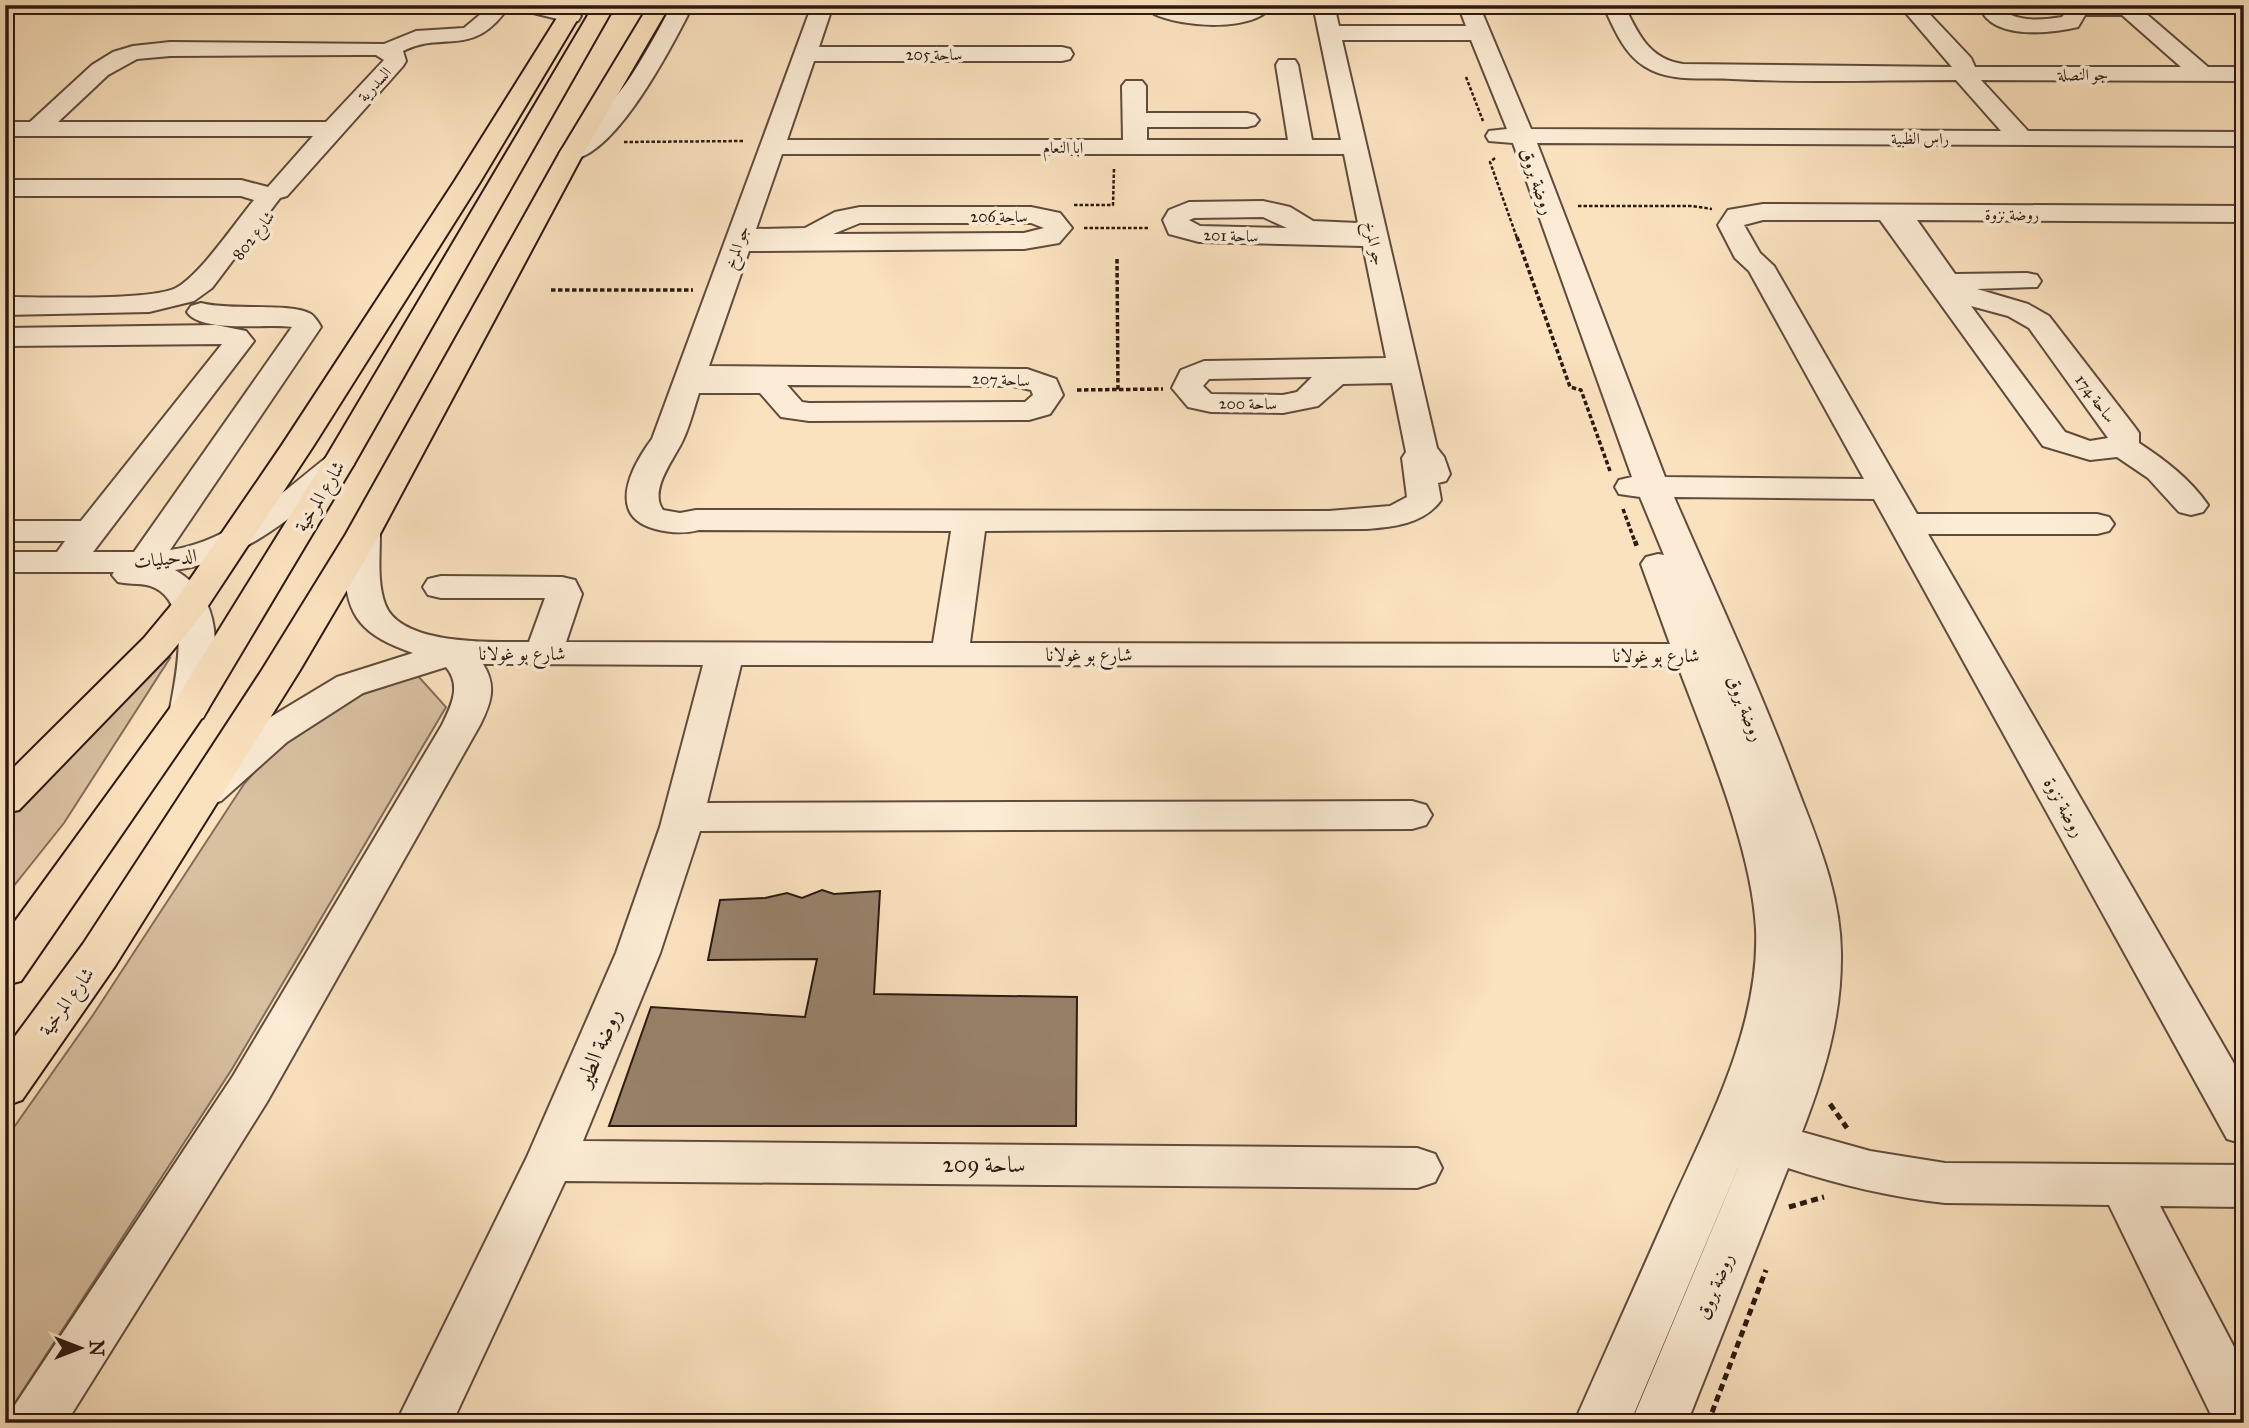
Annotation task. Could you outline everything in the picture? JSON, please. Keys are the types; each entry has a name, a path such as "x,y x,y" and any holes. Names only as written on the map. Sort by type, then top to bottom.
{"main road":[{"name":"شارع المرخية","path":"5,800 157,646 191,604 298,445 560,19 605,5"},
{"name":"شارع المرخية","path":"5,1087 99,955 201,797 363,534 571,154 660,5"},
{"name":"شارع المرخية","path":"5,969 189,709 338,464 560,19"}],"street":[{"name":"شارع المرخية","path":"571,154 603,128 628,99 653,62 683,5"},
{"name":"جو المرخ","path":"823,5 667,441 658,454 641,495 642,512 652,519 685,523 696,520 1329,521 1392,527 1422,524 1432,519 1440,512 1440,494 1428,457 1422,452 1323,5"},
{"path":"1161,5 1160,10 1166,13 1188,16 1248,15 1261,6"},
{"name":"جو النصلة","path":"1613,5 1635,47 1632,50 1640,65 1658,73 2244,74"},
{"path":"1909,5 1963,63 1964,75 2021,138"},
{"path":"2012,23 1999,18 1995,10 2003,6 2041,5 2066,10 2125,7 2202,74"},
{"path":"5,6 499,6 560,19"},
{"path":"5,26 30,6"},
{"path":"197,50 242,6"},
{"path":"385,51 411,40 477,31 488,22 499,6"},
{"path":"1975,23 2066,23 2066,10"},
{"path":"1329,33 1460,22"},
{"name":"روضة بروق","path":"1460,22 1574,330 1629,489 1708,655 1755,726 1814,897 1819,957 1812,1032 1795,1089 1753,1134 1602,1423"},
{"path":"1927,23 1951,23"},
{"path":"984,54 989,32"},
{"name":"السدرية","path":"197,50 354,53 377,56 381,62 353,99 353,106"},
{"name":"السدرية","path":"42,129 122,62 155,53 197,50 385,51 395,55 395,61 353,106"},
{"name":"ساحة 205","path":"806,54 1062,54"},
{"path":"1287,65 1301,147"},
{"path":"1125,147 1135,120 1134,86"},
{"path":"278,191 353,106"},
{"path":"1135,120 1247,120"},
{"path":"5,129 334,129"},
{"name":"راس الظبية","path":"1505,140 2244,139"},
{"name":"ابا النعام","path":"773,144 1354,147"},
{"name":"شارع 802","path":"5,186 245,184 278,191 281,197 214,284 185,303 137,309 51,310 39,306"},
{"name":"شارع 802","path":"5,186 241,188 258,191 268,199 202,282 184,295 149,303 5,306"},
{"name":"ساحة 201","path":"1178,228 1178,216 1198,209 1273,210 1282,229 1373,235"},
{"name":"روضة نزوة","path":"2244,214 1763,212 1737,216 1731,225 1749,258 1760,266 2244,1125"},
{"name":"روضة نزوة","path":"1760,266 1760,257 1746,231 1747,223 1781,214"},
{"name":"ساحة 174","path":"1894,214 1945,281 1955,290 2018,310 2039,322 2123,433 2124,441 2120,445 2100,450 2081,449 2054,439 1962,317 1894,214"},
{"name":"ساحة 206","path":"738,241 840,235 1034,241 1050,237 1066,217"},
{"path":"1945,281 2027,281"},
{"path":"144,562 307,327 295,318 214,316 185,303"},
{"path":"1962,317 1972,308 1991,303"},
{"path":"5,337 216,334 236,337 239,341 67,562"},
{"path":"1292,368 1309,376 1320,387"},
{"name":"ساحة 200","path":"1292,368 1405,371 1346,374 1331,378 1307,399 1283,404 1212,402 1192,396 1187,388 1187,381 1204,370 1292,368"},
{"path":"780,396 791,384 811,376"},
{"name":"ساحة 207","path":"811,376 1020,377 1037,380 1048,391 1046,402 1040,407 1014,412 799,412 792,410 771,387 760,383 690,379 811,376"},
{"path":"2120,445 2159,471 2192,505"},
{"name":"الدحيليات","path":"5,562 144,562 197,557 230,543 267,520 338,464"},
{"path":"1629,489 1887,489"},
{"path":"950,654 969,521"},
{"path":"1906,524 2097,524"},
{"path":"5,531 92,531"},
{"name":"شارع بو غولانا","path":"363,534 360,576 364,601 381,626 413,642 454,653 1708,655"},
{"name":"الدحيليات","path":"5,575 162,576 173,583 191,604"},
{"path":"442,587 562,588 564,594 543,654"},
{"path":"189,709 199,652 191,604"},
{"path":"35,1423 250,1089 461,725 473,701 475,681 465,664 454,653"},
{"name":"شارع بو غولانا","path":"201,797 272,733 350,685 454,653"},
{"name":"روضة الطير","path":"424,1423 551,1161 634,960 663,882 725,653"},
{"path":"681,817 1412,815"},
{"path":"1753,1134 1850,1168 1910,1180 2124,1184 2239,1194"},
{"name":"روضة بروق","path":"1659,1423 1753,1134"},
{"name":"ساحة 209","path":"551,1161 1417,1168"},
{"path":"2124,1184 2244,1423"}],"path":[{"path":"1460,22 1505,140 1490,162 1570,387 1581,390 1629,489 1640,555"},
{"path":"623,142 773,144"},
{"path":"1066,217 1113,205 1125,147"},
{"path":"1576,206 1692,206 1737,216"},
{"path":"1066,217 1178,228"},
{"path":"1117,260 1118,390"},
{"path":"551,290 720,290"},
{"path":"1048,391 1187,388"}],"shaded area":[{"path":"170,658 64,823 5,897 5,819 154,660"},
{"path":"418,676 446,707 232,1069 5,1418 5,1140 93,1015 244,784 278,745 351,698"}],"building":[{"path":"822,890 834,894 880,891 874,994 1077,997 1076,1126 609,1126 651,1007 805,1017 817,959 708,960 720,900 765,898 787,893 802,898"}]}
